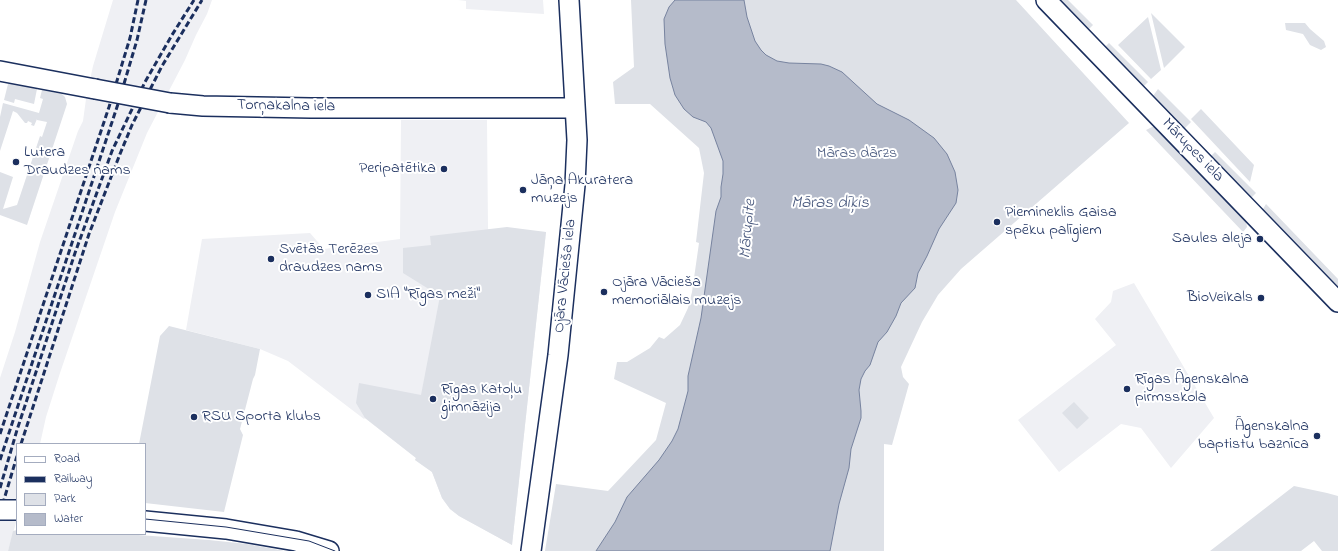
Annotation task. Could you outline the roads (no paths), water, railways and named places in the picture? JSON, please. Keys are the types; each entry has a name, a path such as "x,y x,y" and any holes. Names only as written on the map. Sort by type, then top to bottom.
{"street":[{"name":"Ojāra Vācieša iela","path":"531,551 558,355 575,185 577,140 569,0"},
{"name":"Mārupes iela","path":"1046,0 1338,302"},
{"name":"Torņakalna iela","path":"0,71 77,87 170,103 203,106 310,108 574,108"},
{"path":"0,510 16,510"},
{"path":"146,521 241,532 296,541 329,551"}],"water":[{"name":"Māras dīķis","path":"675,0 744,0 747,17 755,41 766,55 777,61 821,64 842,72 877,104 909,120 934,138 947,154 955,172 958,190 956,203 939,229 918,273 915,288 901,303 887,332 878,342 870,365 861,379 859,390 861,418 851,449 849,468 839,504 830,551 596,551 615,522 627,497 659,460 678,429 688,391 688,376 701,318 716,211 721,197 723,161 711,128 706,122 693,117 684,109 675,95 670,78 665,44 664,19 669,7"}],"tram line":[{"path":"0,507 16,508"},
{"path":"146,519 226,527 309,541 335,551"}],"railway":[{"path":"0,434 109,107 130,38 138,0"},
{"path":"0,460 118,104 137,40 146,0"},
{"path":"0,488 17,430 75,253 112,151 145,82 194,0"},
{"path":"21,443 89,234 120,154 132,125 162,66 202,0"},
{"path":"0,513 16,459"}],"place":[{"name":"Lutera Draudzes nams","path":"16,162"},
{"name":"Peripatētika","path":"444,169"},
{"name":"Jāņa Akuratera muzejs","path":"523,190"},
{"name":"Piemineklis Gaisa spēku palīgiem","path":"997,222"},
{"name":"Saules aleja","path":"1260,239"},
{"name":"Svētās Terēzes draudzes nams","path":"271,259"},
{"name":"Ojāra Vācieša memoriālais muzejs","path":"604,292"},
{"name":"SIA \"Rīgas meži\"","path":"368,295"},
{"name":"BioVeikals","path":"1261,298"},
{"name":"Rīgas Āgenskalna pirmsskola","path":"1127,389"},
{"name":"Rīgas Katoļu ģimnāzija","path":"433,399"},
{"name":"RSU Sporta klubs","path":"194,417"},
{"name":"Āgenskalna baptistu baznīca","path":"1317,436"}],"park label":[{"name":"Māras dārzs","path":"857,154"}],"water label":[{"name":"Mārupīte","path":"749,229"}]}
